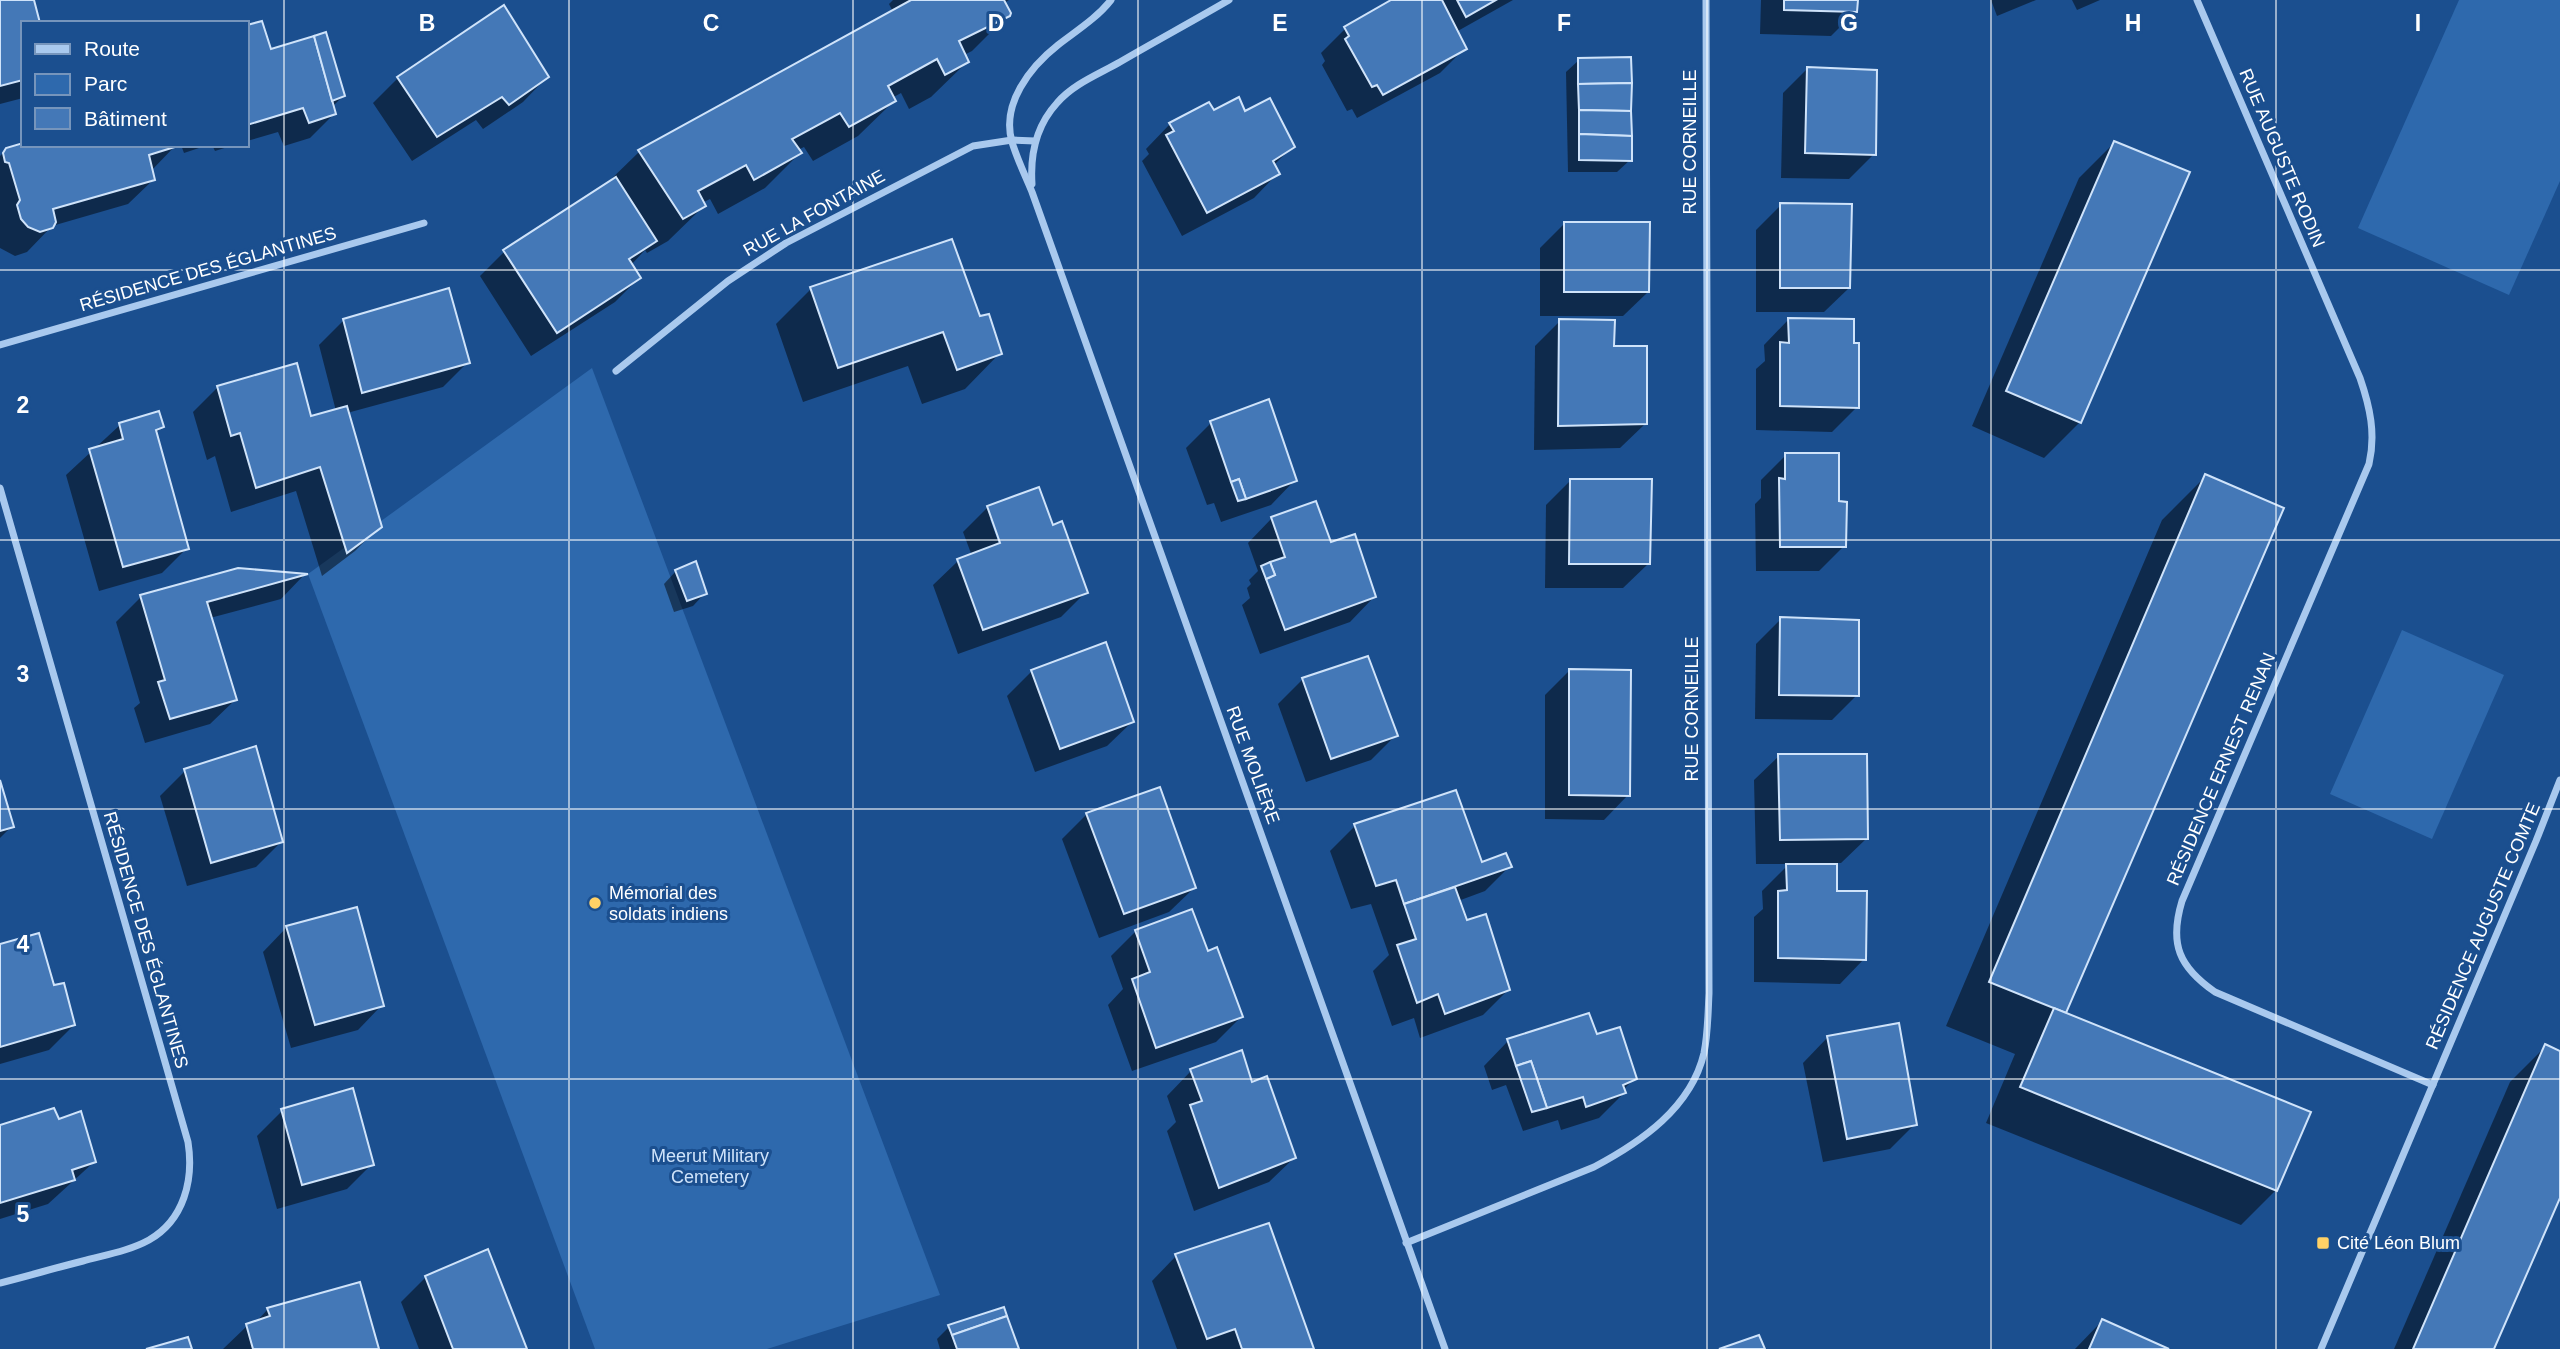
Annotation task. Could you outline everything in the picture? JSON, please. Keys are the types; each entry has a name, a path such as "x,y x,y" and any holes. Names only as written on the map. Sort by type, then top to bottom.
{"street":[{"path":"1032,192 1012,141 1010,128 1013,103 1028,74 1042,59 1111,0"},
{"path":"1032,192 1032,156 1035,141 1051,111 1068,93 1229,0"},
{"name":"RUE CORNEILLE","path":"1406,1242 1594,1167 1620,1153 1653,1129 1680,1101 1694,1078 1703,1054 1709,993 1706,0"},
{"name":"RUE AUGUSTE RODIN","path":"2197,0 2339,328"},
{"name":"RUE LA FONTAINE","path":"616,372 728,281 786,243 973,146 1035,141"},
{"name":"RUE MOLIÈRE","path":"1032,192 1445,1349"},
{"name":"RÉSIDENCE DES ÉGLANTINES","path":"0,345 424,223"},
{"name":"RÉSIDENCE ERNEST RENAN","path":"2339,328 2369,402 2373,445 2369,464 2182,901 2176,922 2175,940 2183,961 2197,979 2215,992 2433,1085"},
{"name":"RÉSIDENCE DES ÉGLANTINES","path":"0,488 188,1142 191,1163 189,1185 182,1204 160,1234 122,1251 0,1283"},
{"name":"RÉSIDENCE AUGUSTE COMTE","path":"2321,1349 2560,780"},
{"path":"2551,805 2560,809"}],"green space":[{"path":"2459,0 2560,0 2560,181 2509,295 2358,228"},
{"name":"Meerut Military Cemetery","path":"592,368 940,1295 767,1349 595,1349 308,574"},
{"path":"2402,630 2504,675 2432,839 2330,794"}],"building":[{"path":"0,0 34,0 39,21 21,21 21,81 0,86"},
{"path":"911,0 1004,0 1011,13 1010,16 959,41 969,62 945,75 937,59 888,86 896,101 849,127 840,113 792,139 802,153 754,180 746,165 698,191 706,206 683,219 638,150"},
{"path":"1391,0 1442,0 1467,49 1383,95 1377,85 1372,87 1345,39 1349,36 1344,27"},
{"path":"1457,0 1496,0 1466,17"},
{"path":"1784,0 1858,0 1857,12 1784,10"},
{"path":"504,5 549,77 509,105 502,97 437,137 397,77"},
{"path":"262,21 271,49 314,36 336,114 309,123 303,108 248,125 248,25"},
{"path":"326,32 345,96 332,101 314,36"},
{"path":"1631,57 1632,83 1578,84 1578,58"},
{"path":"1807,67 1877,70 1876,155 1805,153"},
{"path":"1632,83 1631,111 1579,110 1578,84"},
{"path":"1239,97 1245,111 1270,98 1295,147 1273,161 1280,174 1207,213 1166,135 1174,131 1169,123 1209,102 1214,110"},
{"path":"1579,110 1631,111 1632,136 1579,134"},
{"path":"1579,134 1632,136 1632,161 1579,160"},
{"path":"2114,141 2190,172 2081,423 2006,391"},
{"path":"21,144 21,147 175,147 149,155 155,180 53,209 56,222 53,228 40,232 28,227 21,219 17,205 20,200 9,163 5,162 3,153 6,148"},
{"path":"616,177 657,241 629,259 641,278 557,333 503,250"},
{"path":"1780,203 1852,204 1850,288 1780,288"},
{"path":"1564,222 1650,222 1649,292 1564,292"},
{"path":"952,239 980,316 989,314 1002,354 957,370 943,332 838,368 810,287"},
{"path":"449,288 470,363 362,393 343,319"},
{"path":"1788,318 1854,319 1854,343 1859,343 1859,408 1780,406 1780,342 1789,343"},
{"path":"1559,319 1615,320 1614,346 1647,346 1647,424 1558,426"},
{"path":"297,363 311,416 347,406 382,527 347,553 320,467 256,488 240,433 231,436 217,386"},
{"path":"1269,399 1297,481 1246,499 1239,479 1231,482 1210,421"},
{"path":"159,411 164,427 156,430 189,549 123,567 89,449 123,439 119,423"},
{"path":"1785,453 1839,453 1839,501 1847,502 1846,547 1780,547 1779,478 1785,479"},
{"path":"2205,474 2284,508 2066,1013 1989,982"},
{"path":"1239,479 1246,499 1238,501 1231,482"},
{"path":"1570,479 1652,479 1650,564 1569,564"},
{"path":"1039,487 1053,525 1062,521 1088,593 983,630 957,559 1000,543 987,506"},
{"path":"1316,501 1331,542 1355,534 1376,597 1285,630 1266,579 1275,575 1270,562 1285,557 1271,517"},
{"path":"696,561 707,594 687,601 675,570"},
{"path":"1270,562 1275,575 1266,579 1261,566"},
{"path":"238,568 308,574 207,602 237,700 170,719 158,682 165,680 140,595"},
{"path":"1780,617 1859,620 1859,696 1779,695"},
{"path":"1106,642 1134,722 1060,749 1031,670"},
{"path":"1368,656 1398,736 1331,759 1302,678"},
{"path":"1569,669 1631,670 1630,796 1569,795"},
{"path":"256,746 283,842 211,863 184,769"},
{"path":"1778,754 1867,754 1868,839 1780,840"},
{"path":"0,780 14,827 0,831"},
{"path":"1160,787 1196,888 1124,914 1086,813"},
{"path":"1456,790 1482,862 1506,853 1512,867 1404,904 1396,880 1376,886 1354,824"},
{"path":"1786,864 1837,864 1837,891 1867,891 1866,960 1778,958 1778,891 1787,890"},
{"path":"1455,887 1467,920 1486,914 1510,990 1445,1014 1438,994 1417,1003 1397,945 1416,939 1404,904"},
{"path":"357,907 384,1006 315,1025 286,926"},
{"path":"1192,909 1208,951 1217,947 1243,1017 1156,1048 1132,979 1150,972 1135,930"},
{"path":"39,933 54,985 64,983 75,1025 0,1047 0,944"},
{"path":"2054,1008 2311,1112 2277,1191 2020,1087"},
{"path":"1589,1013 1597,1034 1620,1027 1637,1079 1623,1085 1626,1093 1586,1107 1583,1097 1547,1108 1531,1061 1516,1066 1507,1039"},
{"path":"1899,1023 1917,1125 1847,1139 1827,1036"},
{"path":"2545,1044 2560,1051 2560,1198 2494,1349 2413,1349"},
{"path":"1242,1050 1252,1082 1267,1076 1296,1158 1219,1188 1190,1105 1202,1101 1190,1069"},
{"path":"1531,1061 1547,1108 1532,1112 1516,1066"},
{"path":"353,1088 374,1165 302,1185 281,1109"},
{"path":"54,1108 59,1119 81,1111 96,1162 72,1170 75,1180 0,1203 0,1125"},
{"path":"1269,1223 1314,1349 1242,1349 1235,1329 1207,1339 1175,1254"},
{"path":"488,1249 527,1349 453,1349 425,1276"},
{"path":"360,1282 379,1349 253,1349 246,1324 270,1316 267,1308"},
{"path":"1004,1307 1007,1316 952,1335 948,1325"},
{"path":"1007,1316 1019,1349 957,1349 952,1335"},
{"path":"2102,1319 2169,1349 2089,1349"},
{"path":"1759,1335 1765,1349 1719,1349"},
{"path":"188,1337 192,1349 146,1349"}],"place":[{"name":"Mémorial des soldats indiens","path":"595,903"},
{"name":"Cité Léon Blum","path":"2323,1243"}]}
